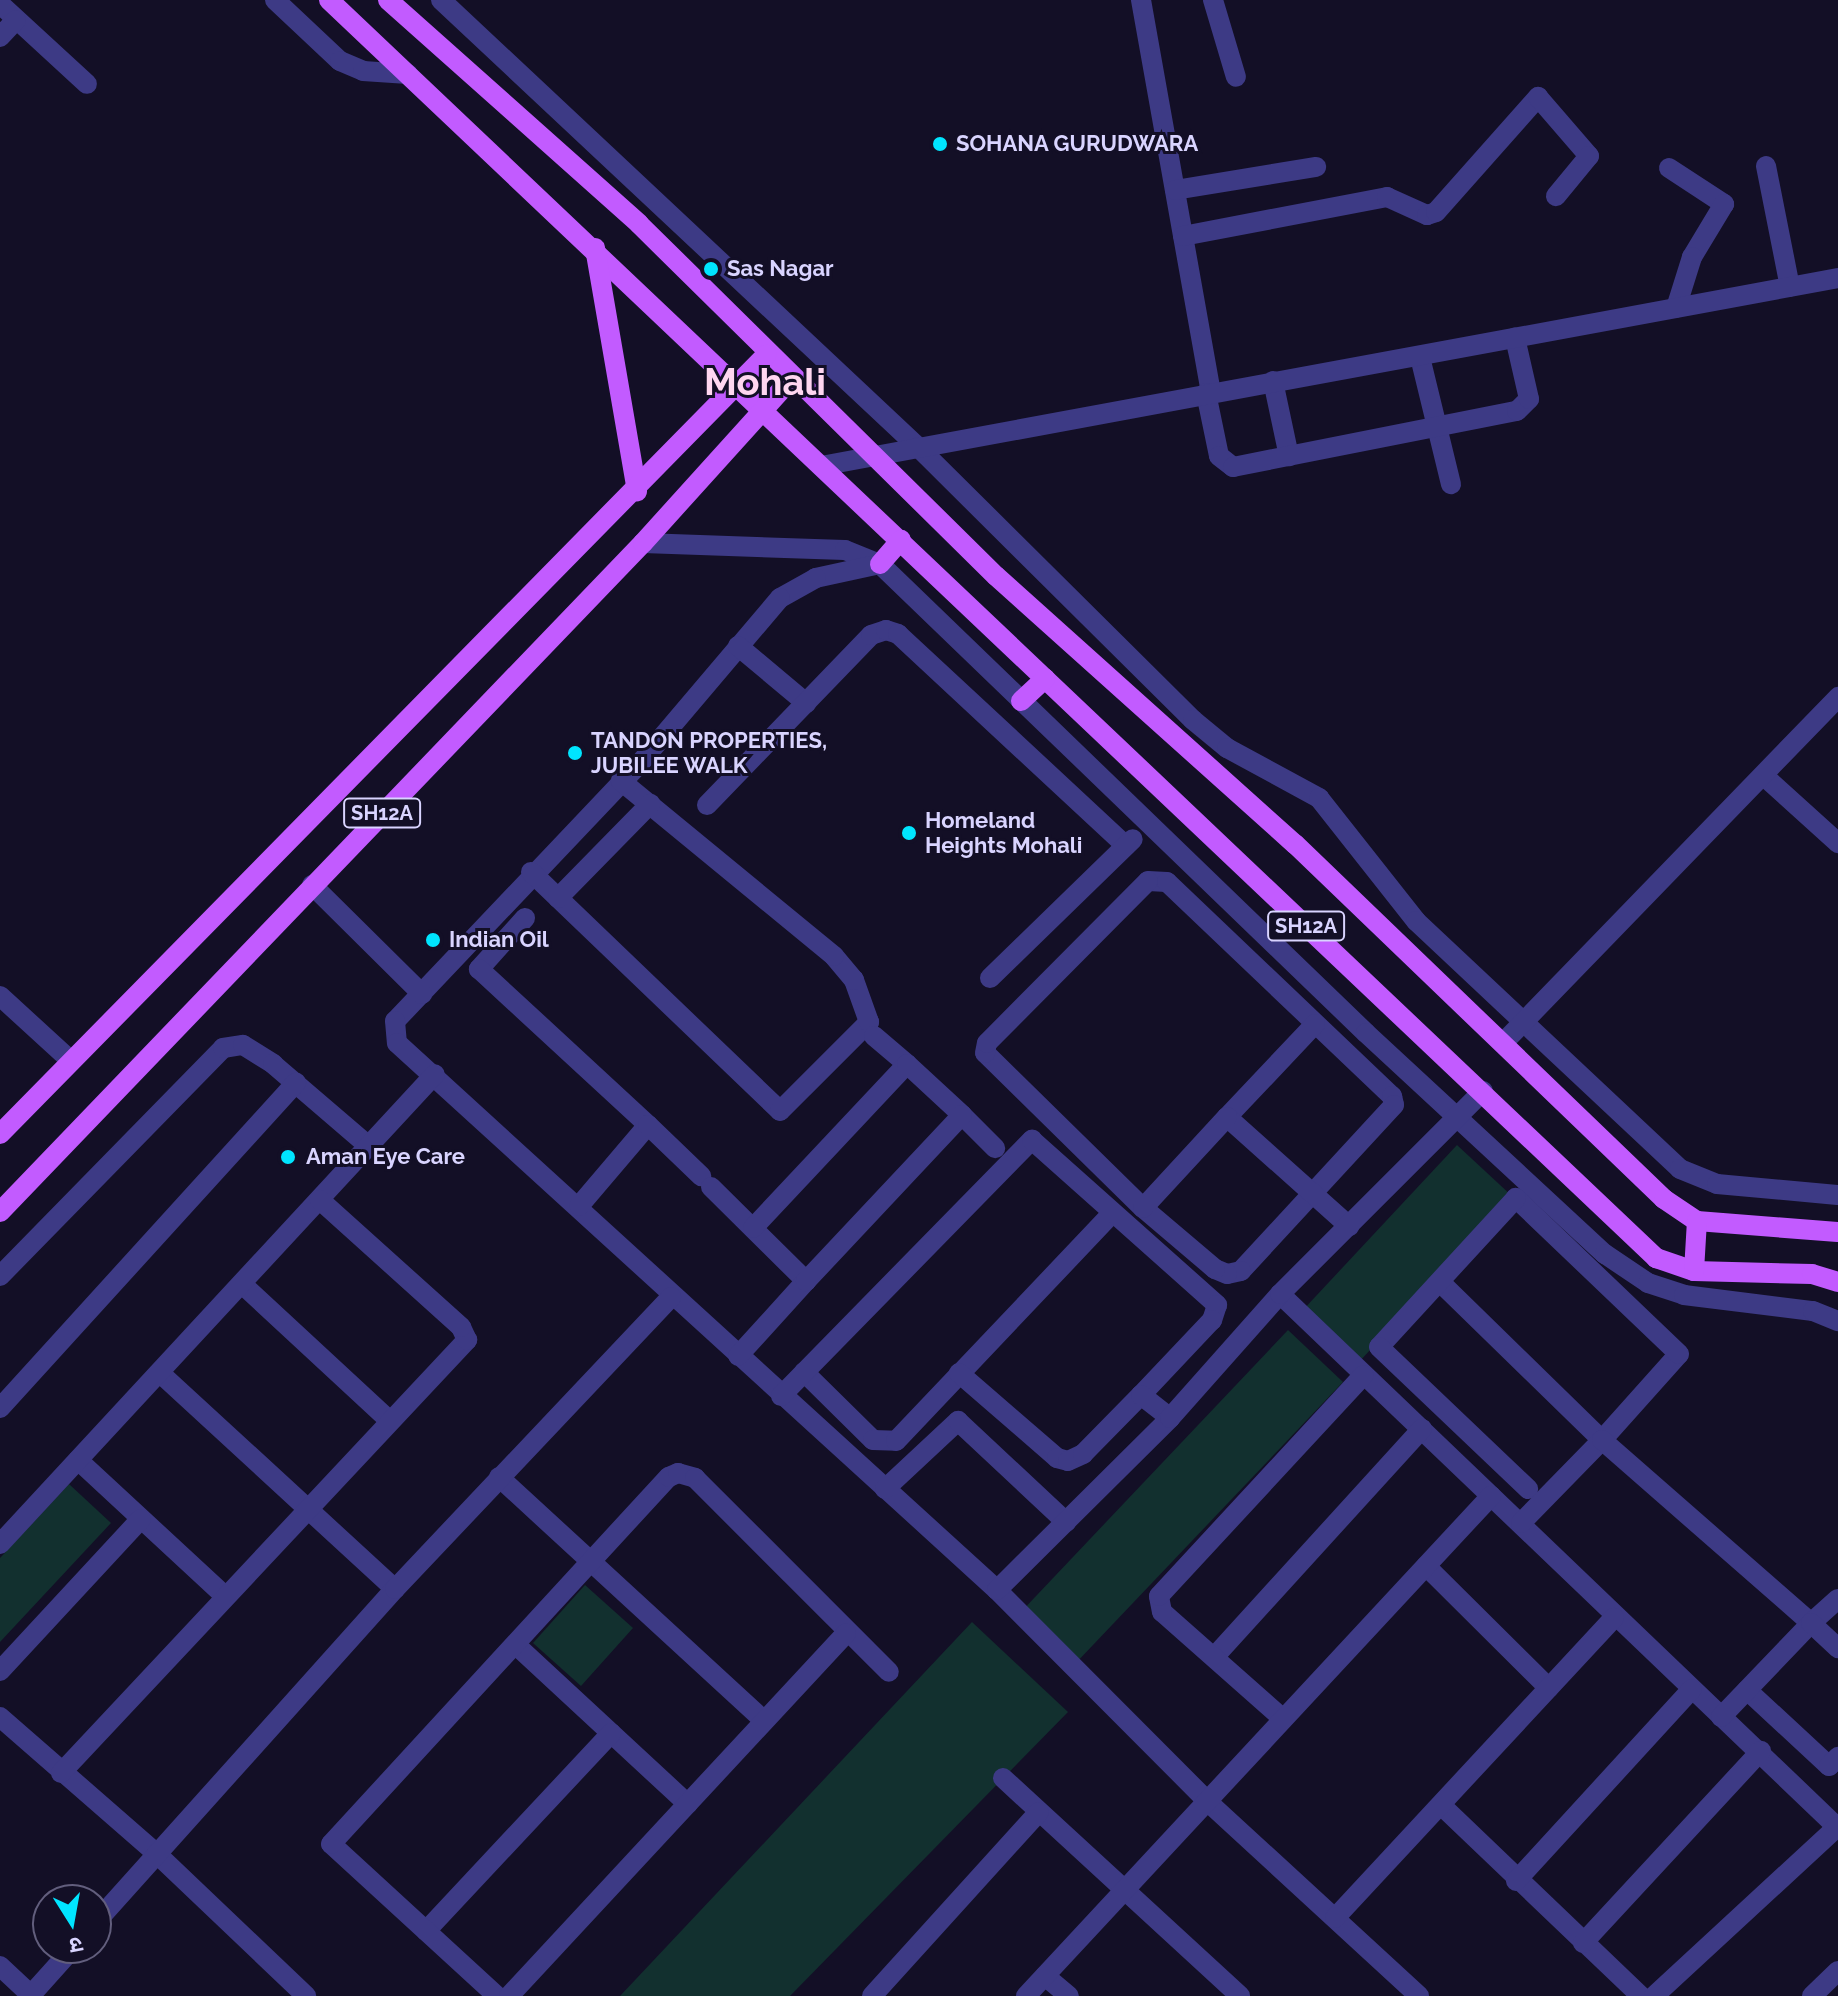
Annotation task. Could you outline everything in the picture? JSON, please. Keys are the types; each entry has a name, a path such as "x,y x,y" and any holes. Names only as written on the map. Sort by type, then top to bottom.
{"main road":[{"path":"329,0 595,248 736,390"},
{"path":"388,0 639,224 766,355"},
{"path":"595,248 637,491"},
{"name":"SH12A","path":"0,1134 637,491 766,355 996,576 1295,844 1664,1199 1697,1221 1838,1232"},
{"name":"SH12A","path":"0,1212 643,543 792,378"},
{"name":"SH12A","path":"736,390 901,540 1656,1258 1694,1271 1812,1274 1838,1282"},
{"path":"880,564 901,540"},
{"path":"1021,701 1045,679"},
{"path":"1694,1271 1697,1221"}],"street":[{"path":"275,0 340,61 363,71 408,74"},
{"path":"441,0 918,447 1209,735 1319,798 1416,921 1680,1169 1717,1184 1838,1195"},
{"path":"1141,0 1208,392 1224,463 1233,467 1527,407 1515,338"},
{"path":"1213,0 1236,77"},
{"path":"0,4 87,84"},
{"path":"0,37 16,20"},
{"path":"1183,236 1372,198 1395,199 1427,215 1436,212 1538,97 1589,156 1556,196"},
{"path":"1766,166 1790,287"},
{"path":"1175,190 1316,167"},
{"path":"1669,168 1724,204 1692,257 1676,308"},
{"path":"821,466 1208,392 1420,357 1838,278"},
{"path":"1420,357 1451,484"},
{"path":"1273,381 1289,456"},
{"path":"643,543 845,550 880,564 1558,1215 1648,1283 1684,1295 1813,1311 1838,1321"},
{"path":"880,564 796,585 738,646 621,781 531,872 395,1021 393,1033 397,1043 579,1206 671,1297 997,1590 1207,1801 1419,1996"},
{"path":"707,805 871,635 886,630 898,634 1126,846"},
{"path":"738,646 806,703"},
{"path":"1503,1043 1838,697"},
{"path":"1764,776 1838,843"},
{"path":"531,872 780,1111 869,1022 847,968 621,781"},
{"path":"553,893 646,800"},
{"path":"1107,828 1129,805"},
{"path":"990,978 1149,824"},
{"path":"1158,880 1167,882 1392,1096 1394,1105 1313,1192 1241,1271 1227,1274 1143,1208 991,1059 987,1043 1139,887 1158,880"},
{"path":"312,885 422,994"},
{"path":"525,918 479,969 648,1125 806,1281"},
{"path":"0,996 70,1060"},
{"path":"1143,1208 1315,1024"},
{"path":"874,1036 995,1148"},
{"path":"0,1276 223,1048 243,1045 296,1083 370,1147"},
{"path":"753,1228 907,1064"},
{"path":"0,1544 435,1074"},
{"path":"0,1408 296,1083"},
{"path":"997,1590 1170,1418 1280,1294 1460,1118 1483,1091"},
{"path":"738,1356 962,1115"},
{"path":"1227,1117 1349,1226"},
{"path":"579,1206 648,1125"},
{"path":"781,1396 1032,1140 1217,1305 1212,1320 1141,1395 1083,1454 1068,1461 1057,1458 959,1373"},
{"path":"1521,1523 1602,1440 1679,1354 1516,1198 1379,1347 1528,1489"},
{"path":"61,1773 389,1420 463,1345 466,1334 320,1200"},
{"path":"804,1372 873,1440 889,1444 1112,1213"},
{"path":"1441,1283 1602,1440 1838,1648"},
{"path":"242,1284 389,1420"},
{"path":"1280,1294 1521,1523 1614,1618 1761,1751 1837,1827 1654,1996"},
{"path":"112,1904 395,1589 671,1297"},
{"path":"160,1373 395,1589"},
{"path":"1282,1718 1216,1655 1162,1612 1159,1596 1364,1375"},
{"path":"1141,1395 1170,1418"},
{"path":"885,1489 958,1421 1066,1522"},
{"path":"1216,1655 1422,1429"},
{"path":"78,1460 225,1596"},
{"path":"497,1996 331,1844 669,1477 688,1473 846,1633 889,1672"},
{"path":"499,1477 764,1721"},
{"path":"1026,1996 1491,1496"},
{"path":"0,1671 141,1519"},
{"path":"1426,1566 1549,1688"},
{"path":"1721,1717 1838,1599"},
{"path":"1335,1918 1614,1618"},
{"path":"509,1996 846,1633"},
{"path":"516,1645 688,1804"},
{"path":"1516,1881 1692,1689"},
{"path":"1747,1690 1829,1766 1838,1757"},
{"path":"0,1717 157,1854 306,1996"},
{"path":"426,1931 611,1733"},
{"path":"1583,1943 1761,1751"},
{"path":"1003,1778 1240,1996"},
{"path":"1441,1805 1516,1881 1641,1996"},
{"path":"872,1996 1039,1812"},
{"path":"0,1966 31,1996 59,1964"},
{"path":"1812,1996 1838,1971"},
{"path":"1045,1976 1069,1996"}],"green space":[{"path":"1457,1145 1513,1197 1358,1363 1302,1311"},
{"path":"1288,1330 1343,1382 1074,1665 1019,1614"},
{"path":"69,1484 111,1523 0,1642 0,1558"},
{"path":"585,1585 633,1628 581,1686 533,1643"},
{"path":"972,1622 1068,1712 790,1996 620,1996"}],"place":[{"name":"SOHANA GURUDWARA","path":"940,144"},
{"name":"Sas Nagar","path":"711,269"},
{"name":"TANDON PROPERTIES, JUBILEE WALK","path":"575,753"},
{"name":"Homeland Heights Mohali","path":"909,833"},
{"name":"Indian Oil","path":"433,940"},
{"name":"Aman Eye Care","path":"288,1157"}],"district":[{"name":"Mohali","path":"765,382"}]}
